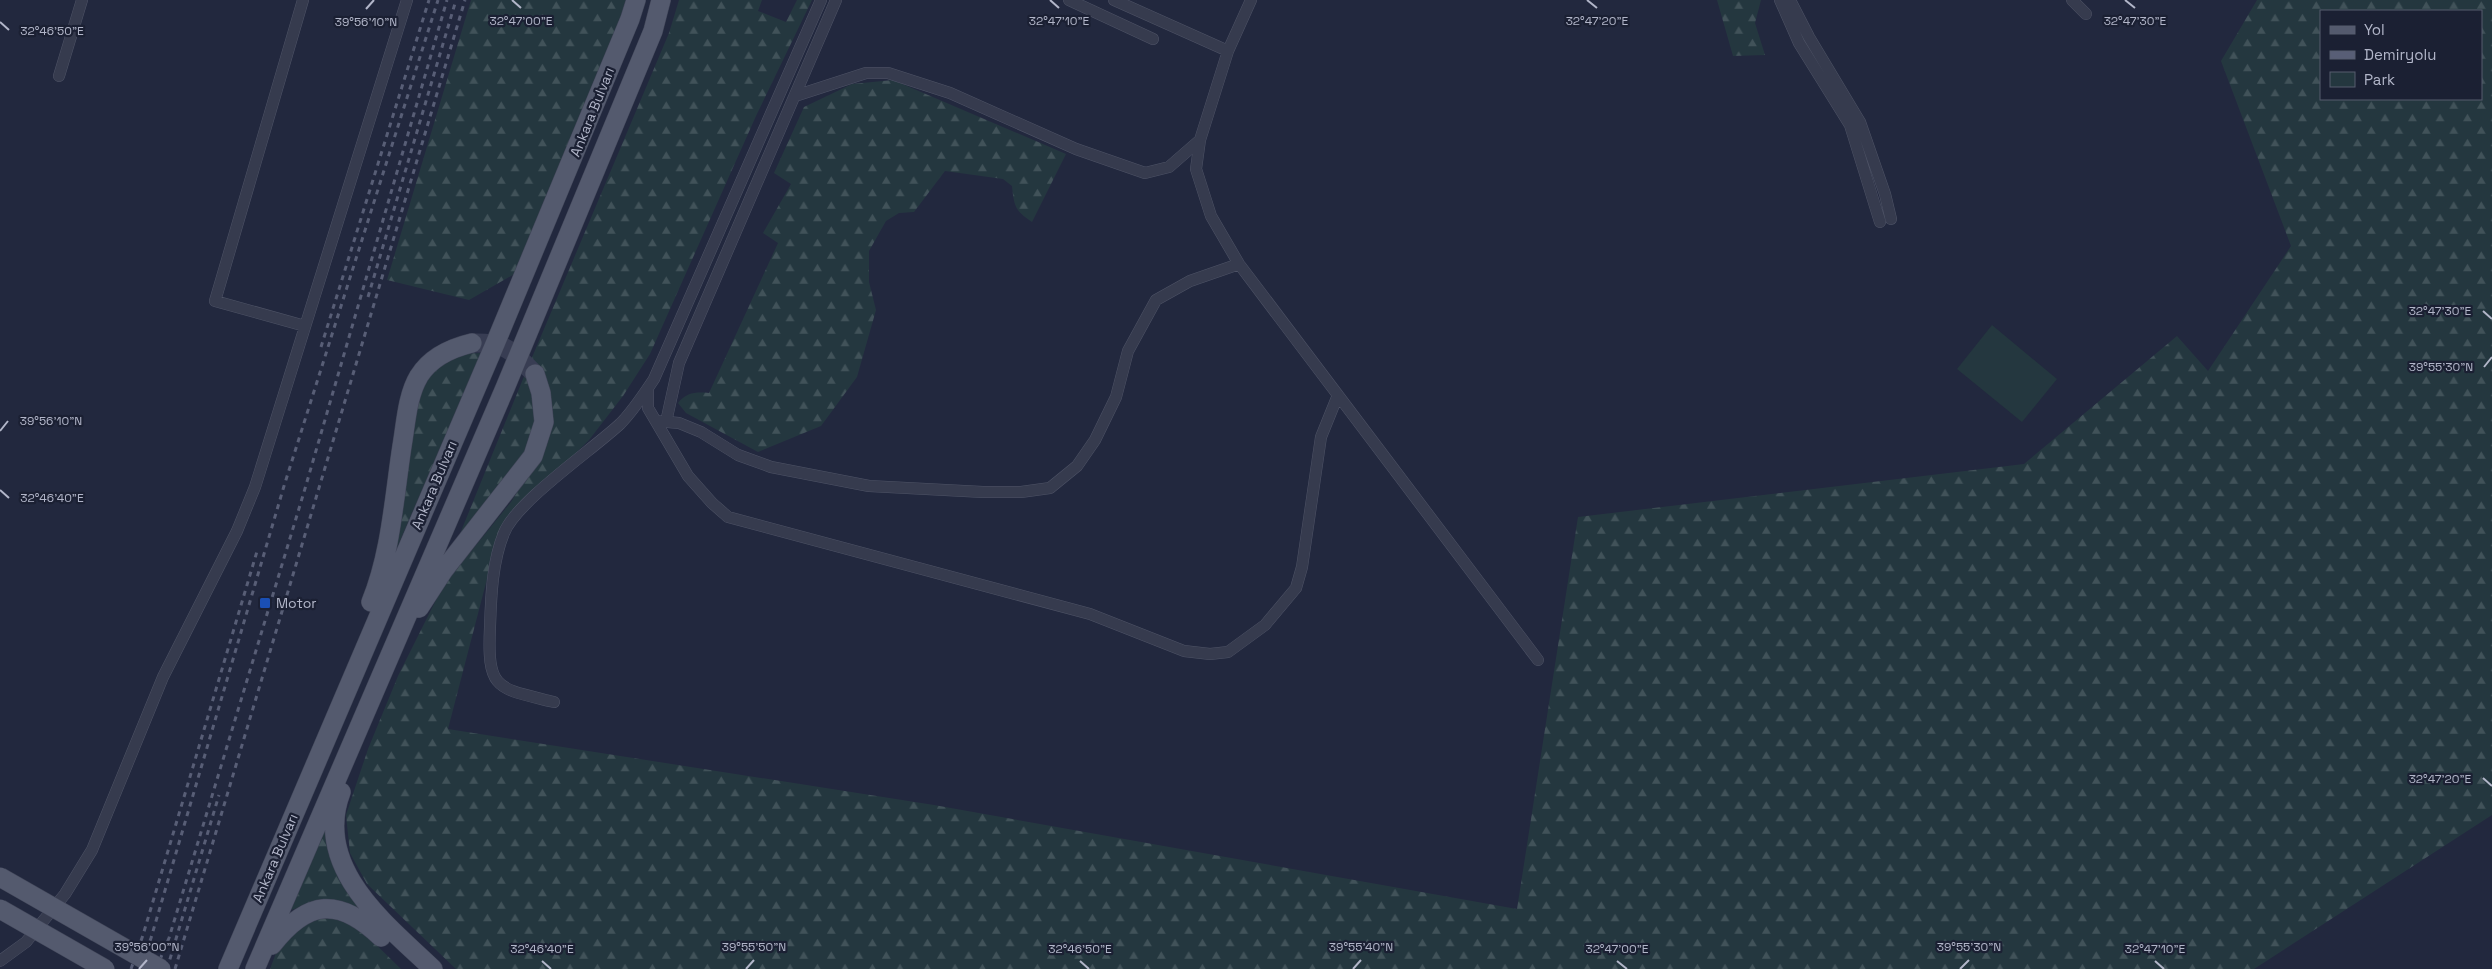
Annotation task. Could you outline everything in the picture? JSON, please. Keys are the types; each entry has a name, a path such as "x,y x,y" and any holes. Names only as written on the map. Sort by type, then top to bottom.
{"main road":[{"name":"Ankara Bulvarı","path":"228,969 560,191 636,0"},
{"name":"Ankara Bulvarı","path":"256,968 588,190 653,31 661,0"},
{"path":"310,774 324,717 378,584 406,422 414,387 433,360 451,349 472,343"},
{"path":"433,969 360,897 347,876 337,844 335,811 350,768 378,704 382,669 443,571 533,456 544,422 542,401 535,374"},
{"path":"0,877 161,969"},
{"path":"0,909 104,969"},
{"path":"256,968 293,920 312,912 331,909 343,911 364,920 416,969"}],"street":[{"path":"59,76 82,0"},
{"path":"303,0 215,301 305,326"},
{"path":"0,961 26,942 65,894 92,850 163,677 237,532 255,487 407,0"},
{"path":"554,702 507,690 494,679 488,660 491,586 504,533 520,511 621,423 648,388 726,218 821,0"},
{"path":"661,421 679,363 836,0"},
{"path":"1069,0 1153,39"},
{"path":"1114,0 1228,51"},
{"path":"1251,0 1228,51 1200,140 1196,169 1211,216 1239,264 1538,660"},
{"path":"1780,0 1799,43 1850,125 1886,220 1885,194 1860,122 1809,37 1790,0"},
{"path":"2072,0 2086,14"},
{"path":"795,96 866,73 888,73 950,93 1076,149 1145,173 1169,167 1200,140"},
{"path":"661,421 679,423 700,432 738,455 771,466 870,486 983,492 1021,492 1050,488 1077,466 1095,440 1116,396 1128,351 1156,300 1190,281 1239,264"},
{"path":"648,388 648,408 661,421 688,476 712,503 728,517 1090,614 1184,651 1210,654 1228,652 1251,635 1264,625 1296,588 1302,567 1321,437 1338,395"}],"green space":[{"path":"471,0 626,0 618,26 518,272 469,300 387,280"},
{"path":"679,0 762,0 758,11 786,22 797,0 812,0 756,116 650,354 623,396 589,440 500,529 448,729 934,805 1517,909 1578,517 2024,464 2177,336 2208,371 2291,246 2221,61 2257,0 2492,0 2492,815 2254,969 456,969 367,884 350,853 346,815 368,749 398,676 443,586 511,502 540,456 548,429 552,402 542,369 537,414 523,459 455,546 525,374 669,33"},
{"path":"1717,0 1761,0 1755,23 1765,55 1733,56"},
{"path":"893,80 1066,154 1032,222 1022,215 1016,207 1012,186 1003,179 945,171 914,212 899,213 886,221 869,251 869,282 876,310 857,377 821,426 758,452 686,413 678,403 692,394 709,393 778,243 763,233 791,184 774,173 804,107 852,84"},
{"path":"1992,325 2057,379 2022,422 1957,369"},
{"path":"482,353 395,552 416,398 431,372 452,354"},
{"path":"327,824 372,918 318,902 291,910"},
{"path":"336,916 360,929 401,969 270,969 279,945 306,921"}],"tunnel":[{"path":"472,343 501,346 514,354 535,374"}],"railway":[{"path":"321,347 429,0"},
{"path":"140,969 151,938 284,486 438,0"},
{"path":"156,969 169,938 304,492 447,0"},
{"path":"368,297 456,0"},
{"path":"175,969 465,0"},
{"path":"131,969 143,935 258,548"},
{"path":"167,969 219,795"}],"place":[{"name":"Motor","path":"265,603"}]}
